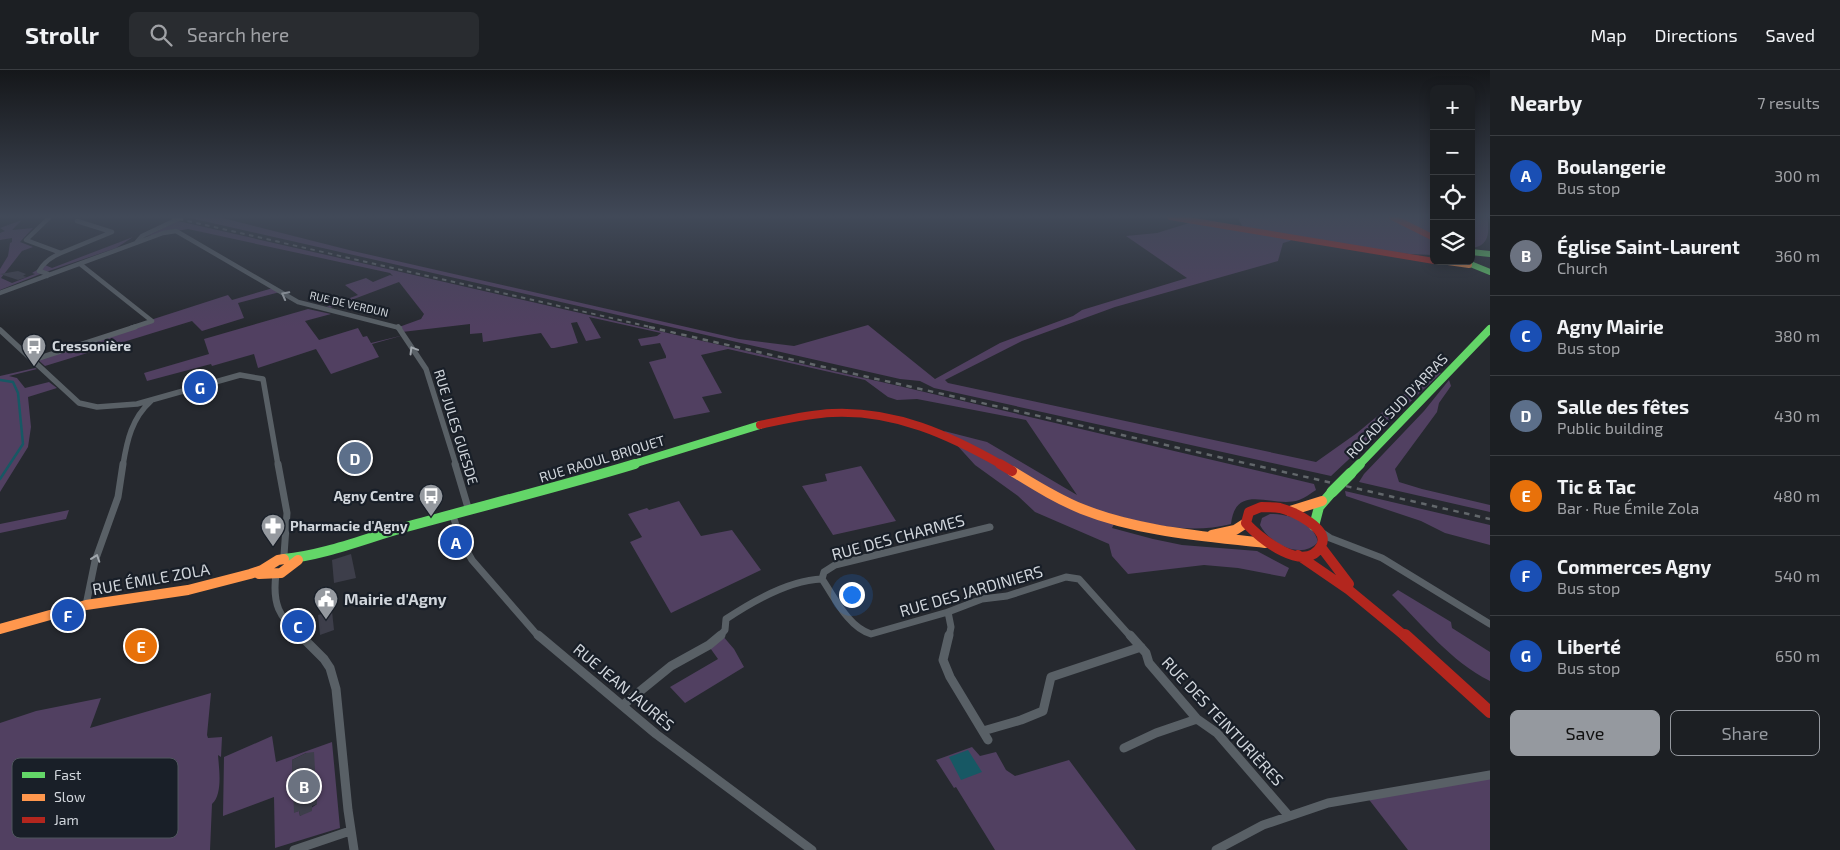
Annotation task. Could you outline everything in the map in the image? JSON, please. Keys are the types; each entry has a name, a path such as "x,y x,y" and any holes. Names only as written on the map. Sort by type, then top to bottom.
{"main road":[{"path":"1391,253 1430,258"},
{"path":"1470,265 1488,273"},
{"name":"ROCADE SUD D'ARRAS","path":"1316,528 1314,519 1322,501 1490,329"},
{"name":"RUE RAOUL BRIQUET","path":"469,511 609,472 741,430 796,418 845,413 875,414 910,420 963,442 1038,487 1083,509 1146,528 1183,535 1206,536"},
{"name":"ROCADE SUD D'ARRAS","path":"1290,511 1322,501"},
{"path":"1206,536 1235,530 1246,523 1249,512 1254,509 1270,506 1290,511 1316,528 1322,538 1321,546 1316,552 1308,554 1298,555 1279,551 1254,536 1246,523"},
{"path":"272,571 285,571 286,561 469,511"},
{"path":"1206,536 1265,543"},
{"path":"1321,546 1358,595"},
{"path":"1298,555 1358,595 1490,712"},
{"name":"RUE ÉMILE ZOLA","path":"0,629 86,605 188,590 250,574 272,571"}],"street":[{"path":"46,275 39,270 47,259 60,253"},
{"path":"0,293 108,253"},
{"name":"RUE DE VERDUN","path":"214,253 298,302 398,327"},
{"path":"33,360 152,321 80,264"},
{"name":"RUE JULES GUESDE","path":"398,327 426,369 432,384 469,511"},
{"path":"0,330 79,403 92,407 123,406 240,375 254,376 262,379 287,513 284,555 286,561"},
{"path":"86,605 93,567 114,512 125,457 138,412 156,398"},
{"path":"123,406 138,412"},
{"name":"RUE JEAN JAURÈS","path":"453,516 466,552 522,620 696,764 812,850"},
{"name":"RUE DES CHARMES","path":"623,705 666,670 722,635 726,619 735,613 800,582 815,578 822,579 824,572 835,565 990,527"},
{"path":"1316,528 1342,543 1382,558 1490,624"},
{"path":"1321,546 1332,542 1342,543"},
{"path":"272,571 274,600 281,616 324,659 334,682 341,720 350,831 354,850"},
{"name":"RUE DES JARDINIERS","path":"822,579 853,623 861,631 871,634 948,612 982,599 1007,596 1066,577 1079,579"},
{"name":"RUE DES TEINTURIÈRES","path":"1079,579 1140,646 1146,654 1149,664 1197,718 1217,733 1288,814"},
{"path":"948,612 951,627 943,660 950,678 988,740"},
{"path":"983,731 1029,718 1043,711 1051,678 1140,646"},
{"path":"1124,748 1156,733 1197,718"},
{"path":"1216,850 1288,814 1328,803 1490,775"},
{"path":"294,850 350,831"}],"shaded area":[{"path":"8,253 20,253 1,278 12,283 35,274 32,273 45,265 52,268 90,253 100,253 0,290 0,269"},
{"path":"300,253 320,253 899,386 1314,484 1316,490 1299,500 1289,502 1248,500 1240,503 1234,511 1231,524 1217,527 1174,528 1118,516 1112,528 1182,545 1257,551 1289,568 1285,577 1238,568 1204,565 1128,574 1112,556 1109,544 1035,512 1018,496 975,465 944,431 987,442 1077,495 1026,420 917,399 897,400 888,397 865,380 728,349 701,355 722,393 702,397 710,412 674,419 649,362 666,358 666,356 660,343 641,346 638,339 657,336 661,333 589,317 601,338 586,341 577,322 571,323 578,343 554,348 551,348 541,333 483,342 482,333 470,334 470,324 402,332 399,327 421,319 424,314 399,282 330,308 326,307 358,295 345,285 366,278 373,282 390,275 393,276 390,273"},
{"path":"346,253 364,253 739,339 794,346 868,325 935,379 1000,343 1073,316 1082,310 1187,278 1151,253 1280,253 1278,261 1115,307 1022,341 945,380 948,383 1316,462 1357,433 1432,371 1441,373 1331,476 934,388 920,381 900,379"},
{"path":"1405,253 1430,253 1409,254"},
{"path":"273,288 280,292 238,303 244,318 202,331 192,321 45,366 37,359 76,344 228,295 232,300"},
{"path":"308,309 331,314 305,321 319,340 358,328 363,337 367,336 371,343 404,335 372,344 379,357 331,374 316,349 258,368 254,354 147,381 144,373 209,354 204,339"},
{"path":"37,369 9,376 17,378 25,388 49,382 57,388 28,397 31,427 28,447 0,492 0,376"},
{"path":"1449,380 1451,386 1439,403 1437,412 1395,469 1399,482 1490,505 1490,512 1359,482 1364,474 1424,411"},
{"path":"861,466 896,521 833,535 802,486 827,481 825,474"},
{"path":"1345,491 1490,525 1490,545 1445,533 1421,521 1346,496"},
{"path":"679,501 701,536 732,530 761,570 671,613 630,542 642,537 628,514"},
{"path":"69,510 66,519 0,533 0,524"},
{"path":"1270,514 1285,515 1300,520 1311,529 1318,542 1303,550 1295,550 1278,543 1264,532 1260,525 1262,518"},
{"path":"1398,590 1451,622 1452,628 1490,652 1490,681 1463,664 1438,642 1392,595"},
{"path":"722,635 734,649 744,667 685,703 670,687 718,659 708,645"},
{"path":"211,693 207,735 208,738 222,737 221,757 218,755 219,788 212,804 210,850 0,850 0,723 36,711 101,698 90,728"},
{"path":"272,736 276,762 332,742 340,828 275,848 274,797 223,816 224,757","holes":["306,753 317,804 300,816 299,811 294,812 292,760"]},
{"path":"972,747 980,756 996,752 1006,770 1015,776 1069,760 1136,850 995,850 956,787 954,788 936,760"},
{"path":"1490,775 1490,850 1408,850 1367,797"}],"water":[{"path":"968,750 982,772 961,780 949,757"}],"building":[{"path":"18,271 26,274 23,276 27,277 18,280 0,274"},
{"path":"363,452 364,465 349,468 348,455"},
{"path":"351,554 356,578 334,583 332,560"},
{"name":"Mairie d'Agny","path":"332,611 334,630 320,635 318,615"},
{"path":"314,752 317,804 312,806 312,811 300,816 299,811 294,813 292,760 306,753"}],"waterway":[{"path":"0,380 13,382 18,393 23,444 0,479"}],"railway":[{"path":"329,253 655,328"},
{"path":"649,327 1490,519"}],"traffic: fast":[{"path":"1484,253 1490,254"},
{"path":"1473,265 1490,272"},
{"path":"1351,473 1490,329"},
{"path":"284,559 305,557 405,527 573,483 760,425"},
{"path":"1332,492 1351,473"},
{"path":"1314,526 1319,507 1332,492"}],"traffic: slow":[{"path":"1012,471 1041,489 1072,504 1114,520 1178,533 1265,543"},
{"path":"1290,511 1322,501"},
{"path":"1212,535 1235,530 1246,523"},
{"path":"0,629 86,605 188,590 250,574 262,570 278,560 284,559"},
{"path":"259,574 281,573 298,560"}],"traffic: jam":[{"path":"1388,253 1430,260"},
{"path":"760,425 798,417 831,413 863,413 892,417 921,425 950,437 1012,471"},
{"path":"1261,507 1275,507 1293,512 1309,521 1321,533 1323,540 1321,546 1314,554 1304,556 1294,555 1271,545 1246,523 1249,512 1261,507"},
{"path":"1321,547 1349,584"},
{"path":"1298,555 1374,609 1490,712"}],"place":[{"name":"Cressonière","path":"34,367"},
{"name":"Liberté","path":"200,387"},
{"name":"Salle des fêtes","path":"355,458"},
{"name":"Agny Centre","path":"431,517"},
{"name":"Boulangerie","path":"456,542"},
{"name":"Pharmacie d'Agny","path":"273,547"},
{"name":"Commerces Agny","path":"68,615"},
{"name":"Mairie d'Agny","path":"326,620"},
{"name":"Agny Mairie","path":"298,626"},
{"name":"Tic & Tac","path":"141,646"},
{"name":"Église Saint-Laurent","path":"304,786"}]}
